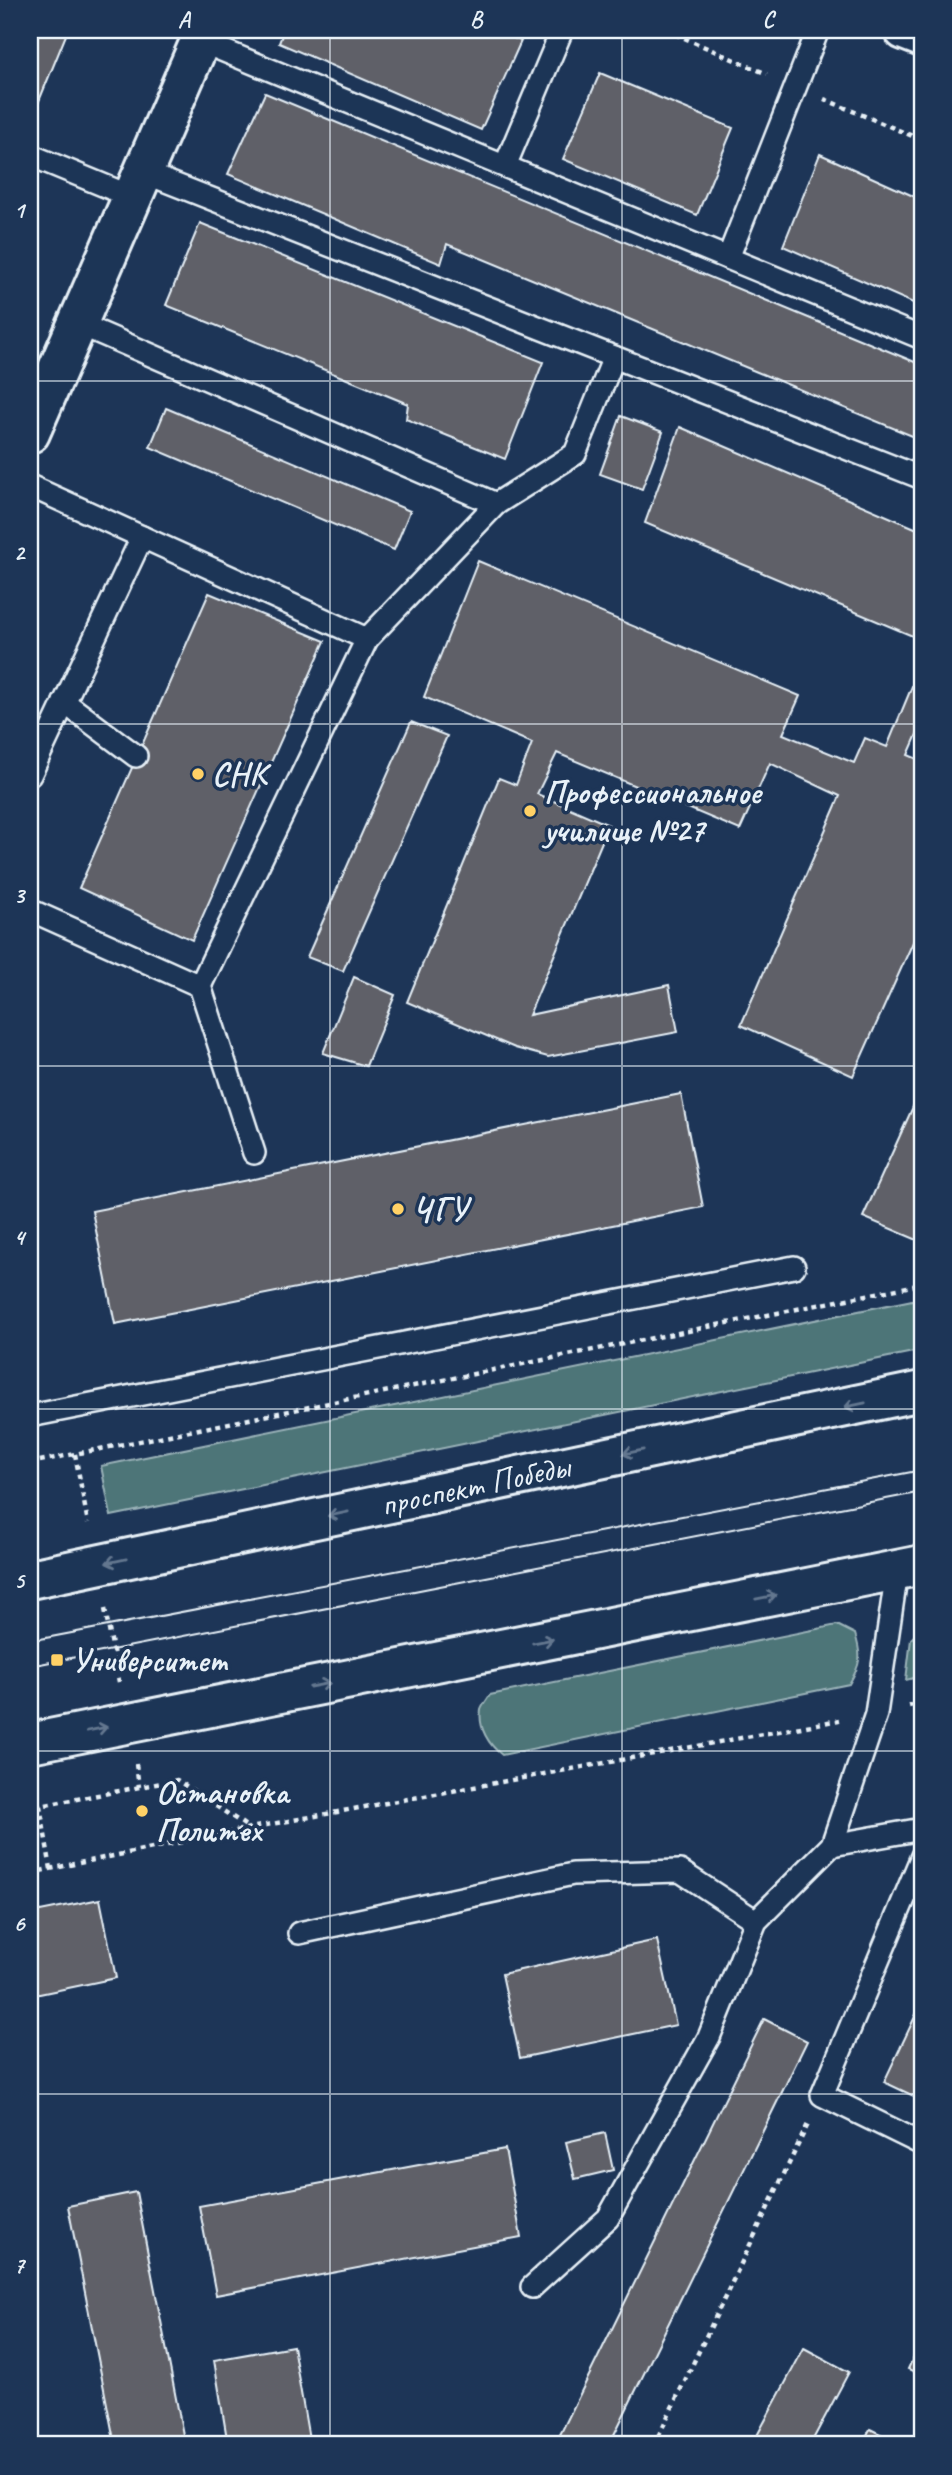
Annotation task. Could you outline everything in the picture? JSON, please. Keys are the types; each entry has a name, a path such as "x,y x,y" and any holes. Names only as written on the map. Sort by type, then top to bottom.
{"main road":[{"path":"904,30 922,37"},
{"path":"30,433 39,386 77,323 203,35"},
{"name":"проспект Победы","path":"30,1579 922,1391"},
{"path":"30,1743 910,1568"}],"lane":[{"path":"505,166 562,30"},
{"path":"728,258 818,30"},
{"path":"203,35 505,166 922,338"},
{"path":"30,155 138,184 614,357 922,478"},
{"path":"77,323 496,504"},
{"path":"254,1153 200,986 367,639 496,504 575,453 614,357"},
{"path":"30,486 367,639"},
{"path":"30,775 142,537"},
{"path":"64,702 136,756"},
{"path":"30,910 200,986"},
{"path":"30,1416 794,1267"},
{"path":"532,2287 608,2218 709,2037 756,1922 832,1844 876,1714 910,1568"},
{"path":"832,1844 922,1829"},
{"path":"922,1856 822,2095 922,2144"},
{"path":"299,1933 587,1873 680,1871 756,1922"}],"path":[{"path":"30,1463 922,1283"},
{"path":"75,1454 88,1523"},
{"path":"105,1609 119,1682"},
{"path":"30,1873 250,1828 876,1714 922,1703"},
{"path":"134,1753 139,1787"},
{"path":"51,1869 40,1806 177,1780 250,1828"},
{"path":"654,2445 822,2095"}],"green space":[{"path":"922,1298 922,1348 918,1351 111,1516 101,1466"},
{"path":"837,1625 855,1634 859,1648 858,1665 849,1684 502,1755 483,1730 481,1710 490,1695"},
{"path":"922,1628 922,1676 906,1680 911,1639"}],"building":[{"path":"30,30 68,30 30,123"},
{"path":"284,30 494,30 521,41 481,130 279,43"},
{"path":"600,73 733,128 697,215 563,159"},
{"path":"265,93 922,365 922,440 447,244 441,264 228,174"},
{"path":"820,154 922,200 922,307 783,246"},
{"path":"200,223 543,362 505,459 406,419 408,404 166,305"},
{"path":"166,408 410,511 394,550 150,447"},
{"path":"621,416 663,432 642,489 600,474"},
{"path":"680,427 922,531 922,640 645,523"},
{"name":"Профессиональное училище №27","path":"478,561 800,696 783,734 854,763 865,738 887,747 922,662 922,723 908,755 922,761 922,922 853,1076 741,1025 840,796 770,763 740,830 557,753 537,794 609,825 529,1015 669,985 678,1032 548,1057 515,1048 407,1002 499,778 516,785 532,743 424,697"},
{"path":"209,593 325,641 192,940 79,888"},
{"path":"411,722 447,736 343,971 307,957"},
{"path":"354,977 395,995 366,1066 323,1053"},
{"path":"922,1087 922,1242 863,1217"},
{"name":"ЧГУ","path":"681,1094 703,1207 115,1324 92,1211"},
{"path":"100,1899 116,1978 30,1996 30,1913"},
{"path":"657,1940 676,2025 520,2058 502,1974"},
{"path":"922,2002 922,2100 884,2082"},
{"path":"764,2019 807,2041 609,2445 555,2445"},
{"path":"605,2133 613,2170 575,2179 566,2142"},
{"path":"505,2149 521,2237 216,2295 199,2206"},
{"path":"136,2192 185,2445 115,2445 68,2206"},
{"path":"922,2339 922,2375 908,2369"},
{"path":"293,2346 310,2445 228,2445 214,2360"},
{"path":"804,2348 849,2372 810,2445 752,2445"},
{"path":"870,2429 903,2445 862,2445"}],"tram line":[{"path":"30,1641 922,1470"},
{"path":"30,1666 922,1492"}],"place":[{"name":"СНК","path":"198,774"},
{"name":"Профессиональное училище №27","path":"530,811"},
{"name":"ЧГУ","path":"398,1209"},
{"name":"Университет","path":"57,1660"},
{"name":"Остановка Политех","path":"142,1811"}]}
